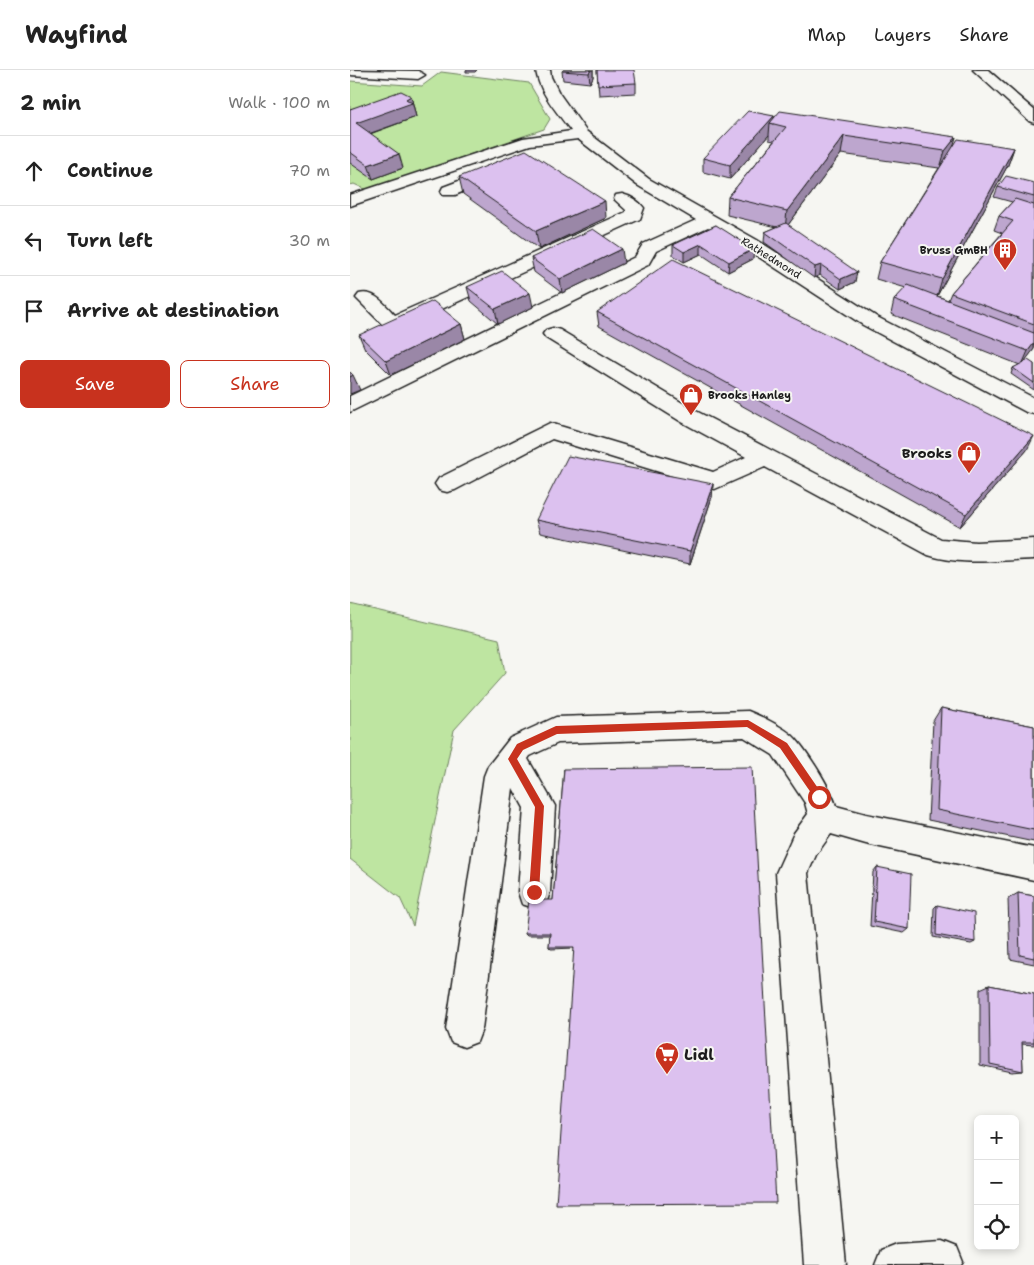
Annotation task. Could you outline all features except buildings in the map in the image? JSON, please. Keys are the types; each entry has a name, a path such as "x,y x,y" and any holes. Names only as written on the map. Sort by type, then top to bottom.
{"street":[{"name":"Rathedmond","path":"543,70 544,77 552,94 581,134 643,182 751,244 870,321 1034,407"},
{"path":"980,70 1034,118"},
{"path":"350,71 418,75"},
{"path":"350,201 528,141 581,134"},
{"path":"449,191 512,166"},
{"path":"357,297 393,324 634,215 635,208 622,199"},
{"path":"350,405 642,261 649,248 710,220"},
{"path":"553,334 688,416 937,548 976,552 1034,549"},
{"path":"447,484 550,431 716,481 765,457"},
{"path":"464,1029 499,776 520,747 556,730 748,724 784,746 819,797 824,817"},
{"path":"512,759 540,806 534,892"},
{"path":"824,817 866,829 1034,864"},
{"path":"824,817 804,844 792,873 825,1265"},
{"path":"896,1265 942,1262"}],"green space":[{"path":"441,72 529,83 550,119 544,129 367,190 354,184 350,185 350,81 422,86"},
{"path":"350,604 499,639 505,673 454,730 413,926 400,898 350,859"}],"place":[{"name":"Bruss GmBH","path":"1005,271"},
{"name":"Brooks Hanley","path":"691,416"},
{"name":"Brooks","path":"969,474"},
{"name":"Lidl","path":"667,1075"}],"route":[{"path":"534,892 540,806 512,759 520,747 556,730 748,724 784,746 819,797"}]}
